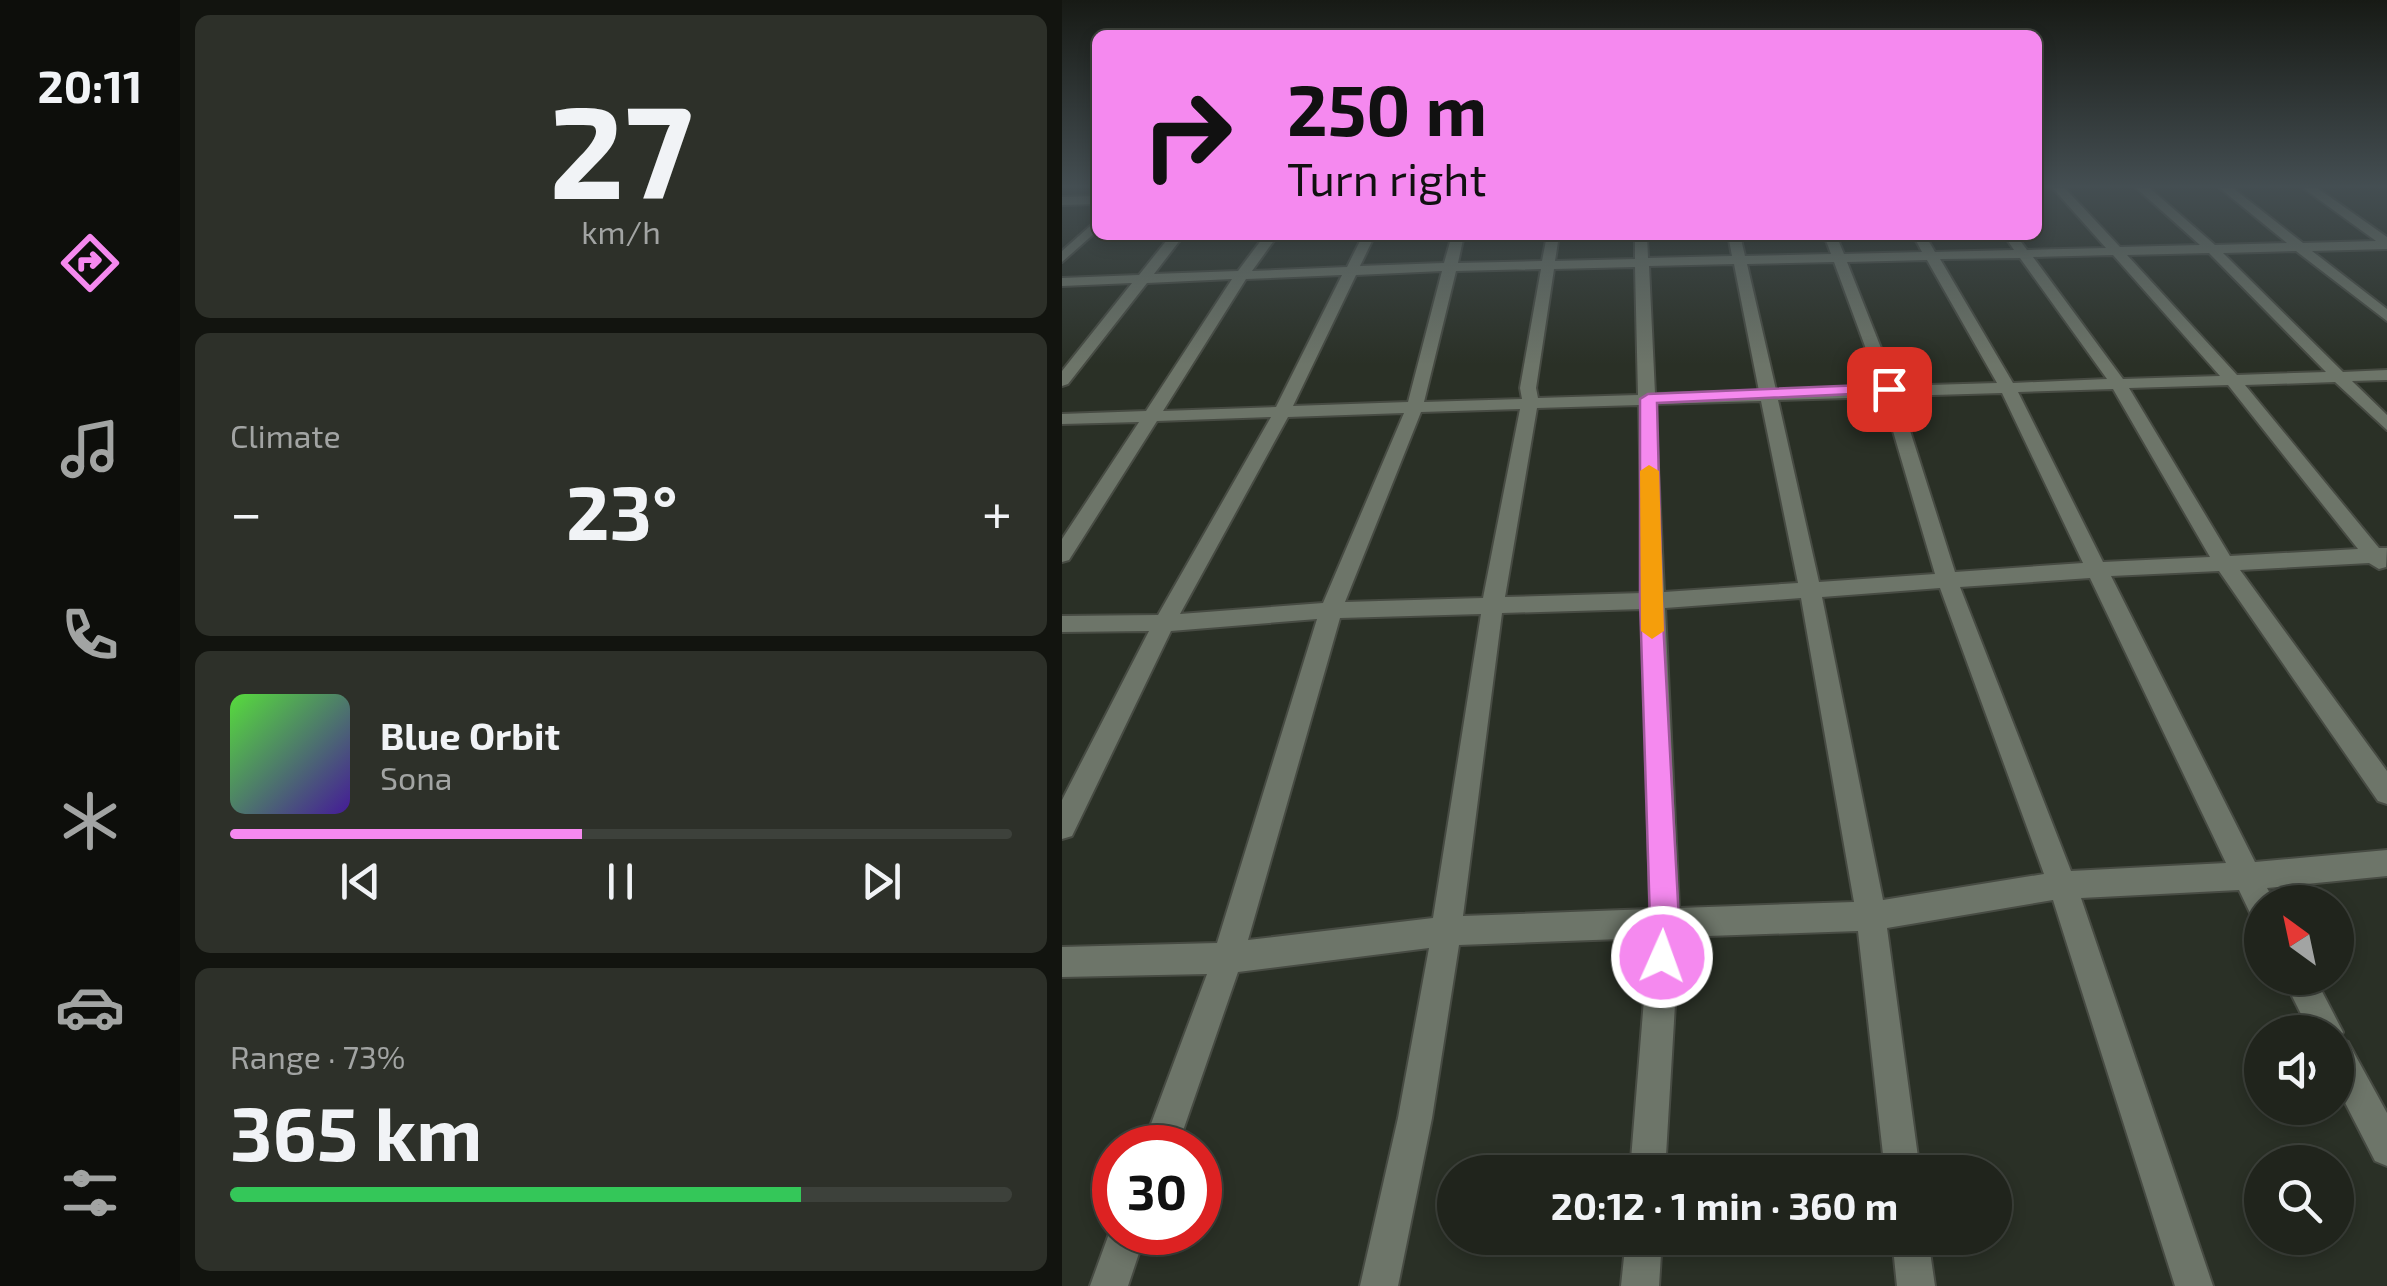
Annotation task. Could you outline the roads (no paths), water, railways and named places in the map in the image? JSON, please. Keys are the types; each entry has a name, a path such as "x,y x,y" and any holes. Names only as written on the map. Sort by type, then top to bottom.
{"street":[{"path":"1062,381 1170,245"},
{"path":"1062,554 1265,245"},
{"path":"1062,828 1164,623 1281,414 1366,245"},
{"path":"1167,1125 1228,958 1332,610 1414,406 1455,245"},
{"path":"1379,1286 1404,1182 1448,931 1493,606 1530,400 1550,245"},
{"path":"1641,245 1664,921 1649,1155"},
{"path":"1736,245 1812,589 1871,916 1900,1155"},
{"path":"1924,245 2007,387 2251,885"},
{"path":"2017,245 2117,382 2226,566 2386,793"},
{"path":"2112,245 2232,379 2382,561"},
{"path":"2207,245 2386,425"},
{"path":"2295,245 2386,317"},
{"path":"1062,282 1738,260 1833,246 1930,255 2364,245"},
{"path":"1833,246 1889,389 1947,580 2062,885 2194,1286"},
{"path":"1062,418 1281,414 1530,400 2386,375"},
{"path":"1062,624 1164,623 1332,610 1651,601 2094,570 2382,561"},
{"path":"1062,962 1228,958 1448,931 1871,916 2062,885 2246,876 2386,863"},
{"path":"2354,1086 2386,1149"},
{"path":"1108,1286 1119,1255"},
{"path":"1640,1286 1643,1255"},
{"path":"1912,1255 1916,1286"}]}
